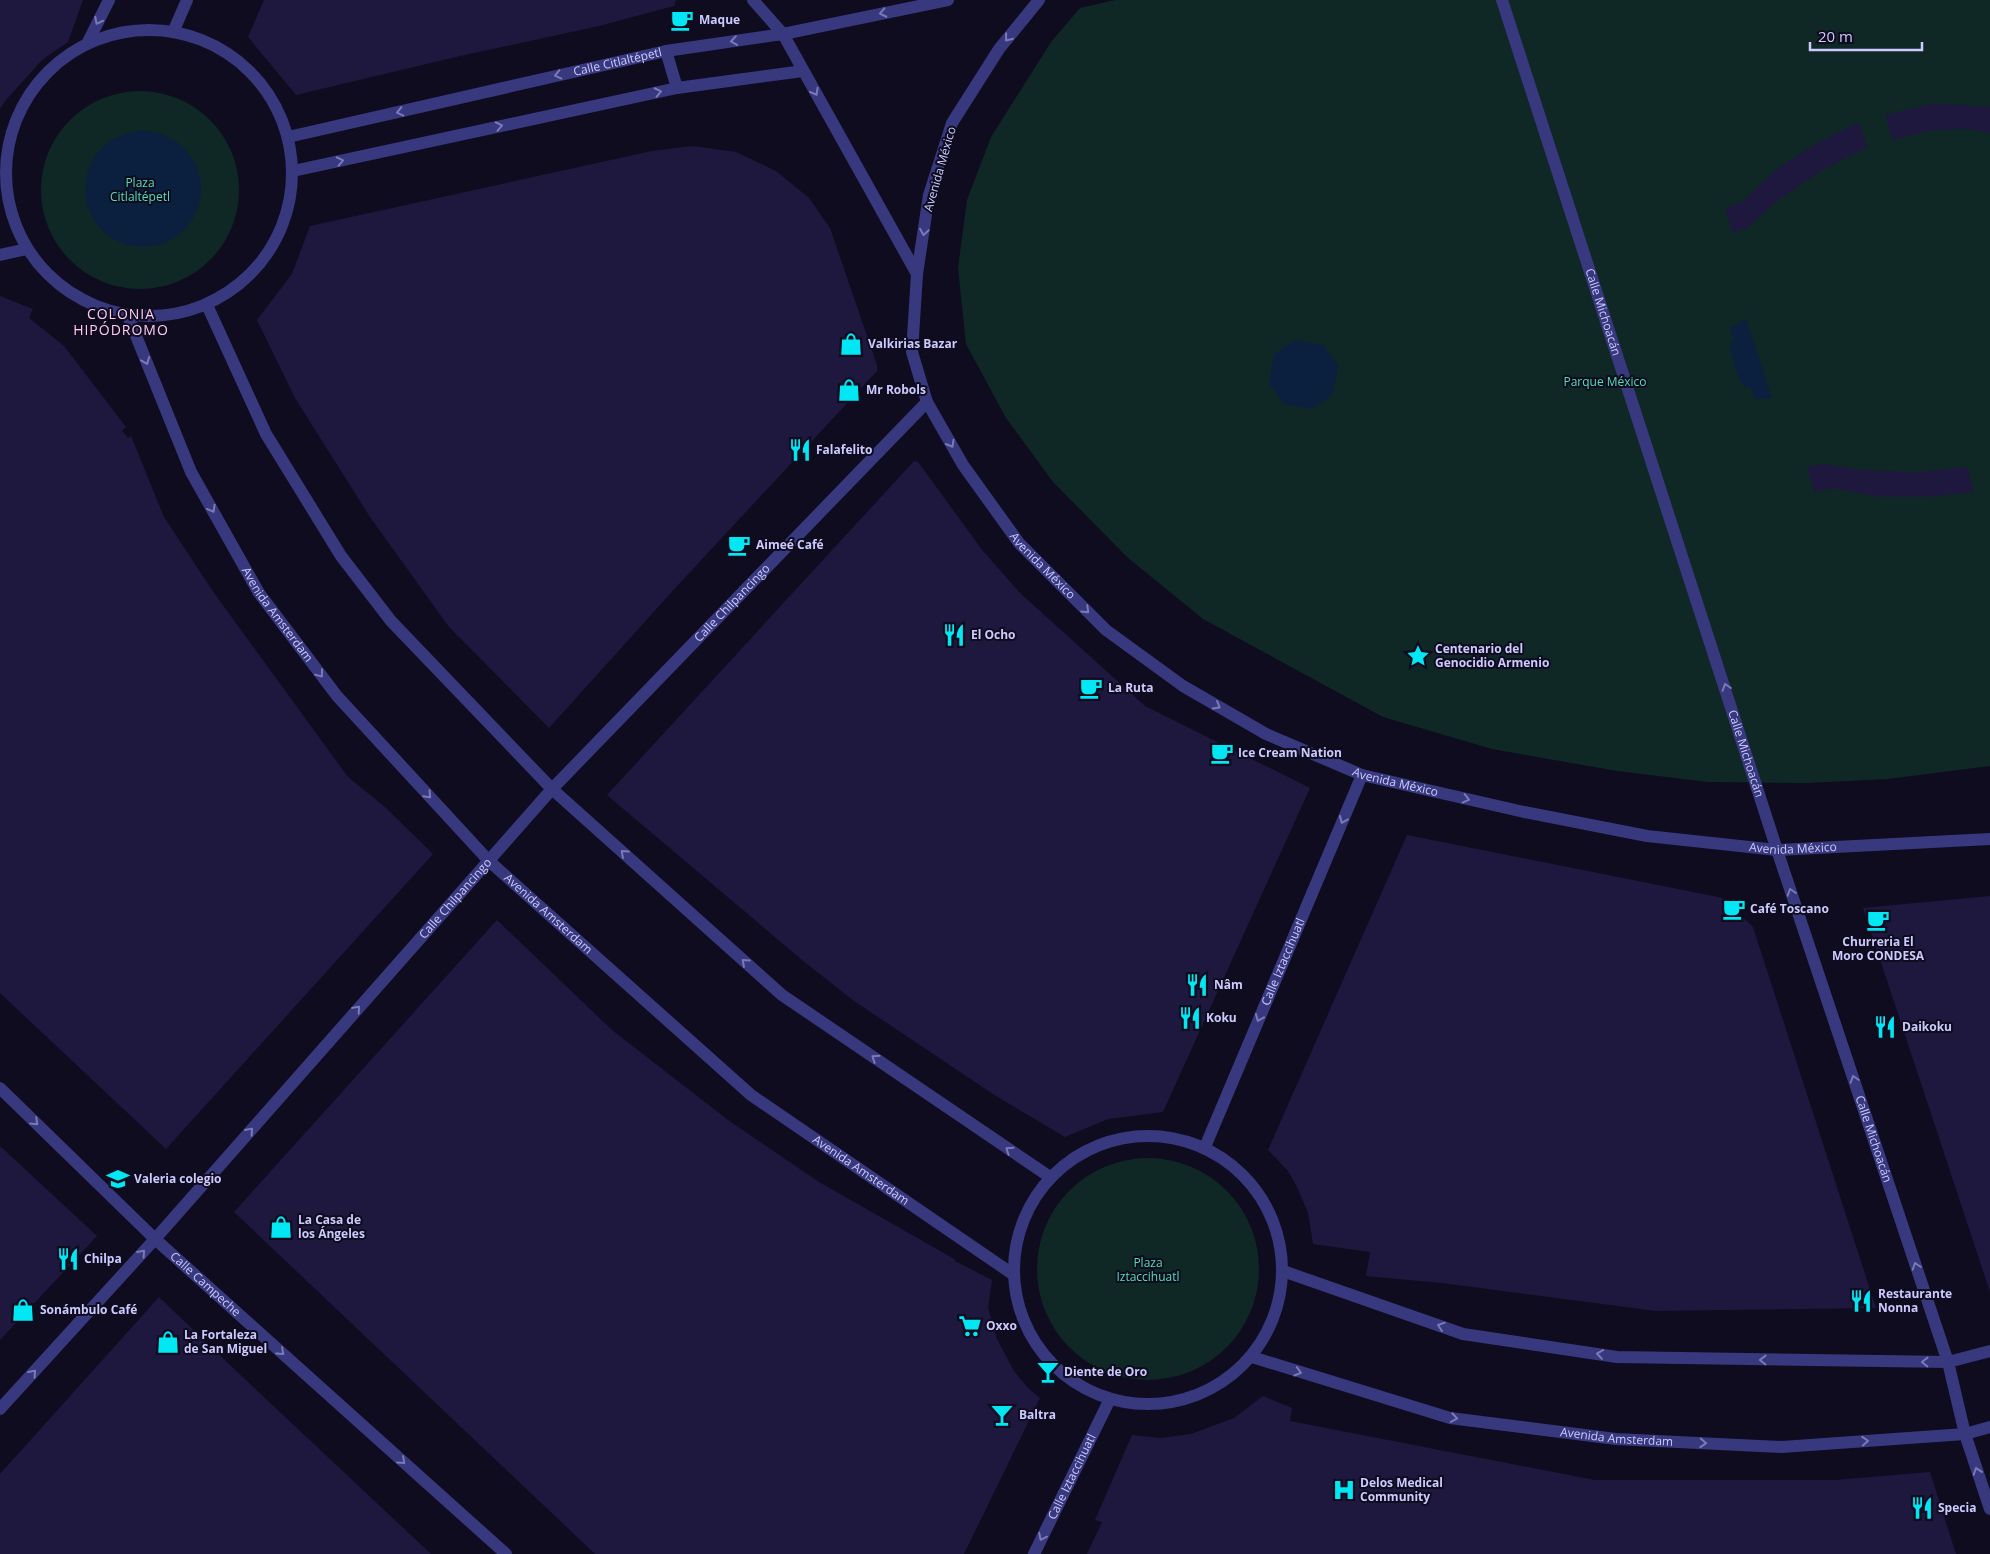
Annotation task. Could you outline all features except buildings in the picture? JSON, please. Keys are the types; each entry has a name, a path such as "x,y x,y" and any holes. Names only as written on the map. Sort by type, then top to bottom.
{"street":[{"path":"88,42 109,0"},
{"path":"174,30 187,0"},
{"path":"753,0 783,34 917,274"},
{"name":"Calle Citlaltépetl","path":"288,137 666,51 783,34 948,0"},
{"name":"Avenida México","path":"1039,0 999,49 952,123 930,195 917,274 912,352 927,402 963,465 1019,543 1106,630 1183,686 1258,730 1362,775 1524,812 1646,836 1777,850 1990,839"},
{"name":"Calle Michoacán","path":"1502,0 1777,850 1948,1362 1965,1434 1990,1509"},
{"path":"134,29 174,30 213,44 246,67 272,99 288,137 293,171 288,213 270,252 242,283 207,305 176,315 128,316 88,304 54,281 27,249 3,197 6,149 21,105 49,68 88,42 134,29"},
{"path":"666,51 677,88"},
{"path":"293,171 677,88 803,71"},
{"path":"0,255 27,249"},
{"path":"207,305 266,434 341,556 391,621 552,789 782,995 1050,1177"},
{"name":"Avenida Amsterdam","path":"128,316 191,472 259,594 337,696 489,860 751,1095 1014,1275"},
{"name":"Calle Chilpancingo","path":"0,1409 155,1238 552,789 927,402"},
{"name":"Calle Iztaccihuatl","path":"1205,1147 1362,775"},
{"name":"Calle Campeche","path":"0,1088 155,1238 506,1554"},
{"path":"1164,1136 1205,1147 1237,1168 1262,1198 1278,1233 1283,1271 1275,1317 1252,1357 1229,1379 1202,1394 1171,1403 1140,1404 1110,1399 1072,1381 1042,1352 1022,1315 1014,1275 1016,1244 1025,1214 1050,1177 1083,1152 1122,1137 1164,1136"},
{"path":"1283,1271 1463,1334 1617,1357 1948,1362 1990,1351"},
{"name":"Avenida Amsterdam","path":"1252,1357 1450,1418 1616,1439 1782,1447 1965,1434 1990,1427"},
{"name":"Calle Iztaccihuatl","path":"1034,1554 1110,1399"}],"green space":[{"name":"Parque México","path":"1115,0 1990,0 1990,766 1888,779 1806,783 1708,782 1617,771 1492,749 1383,717 1203,619 1127,557 1053,482 1006,418 966,344 958,268 967,200 991,137 1051,42 1080,8"},
{"name":"Plaza Citlaltépetl","path":"130,91 150,91 169,95 187,102 203,113 217,127 232,152 239,180 235,219 228,237 217,253 203,267 187,278 169,285 150,289 130,289 111,285 93,278 77,267 63,253 52,237 45,219 41,200 41,180 45,161 52,143 63,127 77,113 93,102 111,95"},
{"name":"Plaza Iztaccihuatl","path":"1148,1158 1170,1160 1200,1171 1218,1183 1234,1199 1246,1217 1254,1237 1259,1269 1257,1291 1246,1321 1234,1339 1218,1355 1200,1367 1180,1375 1148,1380 1126,1378 1096,1367 1078,1355 1062,1339 1050,1321 1042,1301 1037,1269 1039,1247 1050,1217 1062,1199 1078,1183 1096,1171 1116,1163"}],"water":[{"path":"143,131 165,136 184,148 196,167 201,189 196,211 184,230 165,242 143,247 121,242 102,230 90,211 85,189 90,167 102,148 121,136"},
{"path":"1746,319 1772,398 1755,399 1750,387 1745,388 1734,366 1731,342 1734,340 1730,328"},
{"path":"1295,340 1323,345 1338,366 1333,394 1312,409 1284,404 1269,383 1274,354"}],"place":[{"name":"Maque","path":"682,20"},
{"name":"Valkirias Bazar","path":"851,344"},
{"name":"Mr Robols","path":"849,390"},
{"name":"Falafelito","path":"800,450"},
{"name":"Aimeé Café","path":"739,545"},
{"name":"El Ocho","path":"954,635"},
{"name":"Centenario del Genocidio Armenio","path":"1418,656"},
{"name":"La Ruta","path":"1091,688"},
{"name":"Ice Cream Nation","path":"1222,753"},
{"name":"Café Toscano","path":"1734,909"},
{"name":"Churreria El Moro CONDESA","path":"1878,920"},
{"name":"Nâm","path":"1197,985"},
{"name":"Koku","path":"1190,1018"},
{"name":"Daikoku","path":"1885,1027"},
{"name":"Valeria colegio","path":"118,1179"},
{"name":"La Casa de los Ángeles","path":"281,1227"},
{"name":"Chilpa","path":"68,1259"},
{"name":"Restaurante Nonna","path":"1861,1301"},
{"name":"Sonámbulo Café","path":"23,1310"},
{"name":"Oxxo","path":"970,1326"},
{"name":"La Fortaleza de San Miguel","path":"168,1342"},
{"name":"Diente de Oro","path":"1048,1372"},
{"name":"Baltra","path":"1002,1415"},
{"name":"Delos Medical Community","path":"1344,1490"},
{"name":"Specia","path":"1922,1508"}],"district":[{"name":"COLONIA HIPÓDROMO","path":"121,322"}]}
